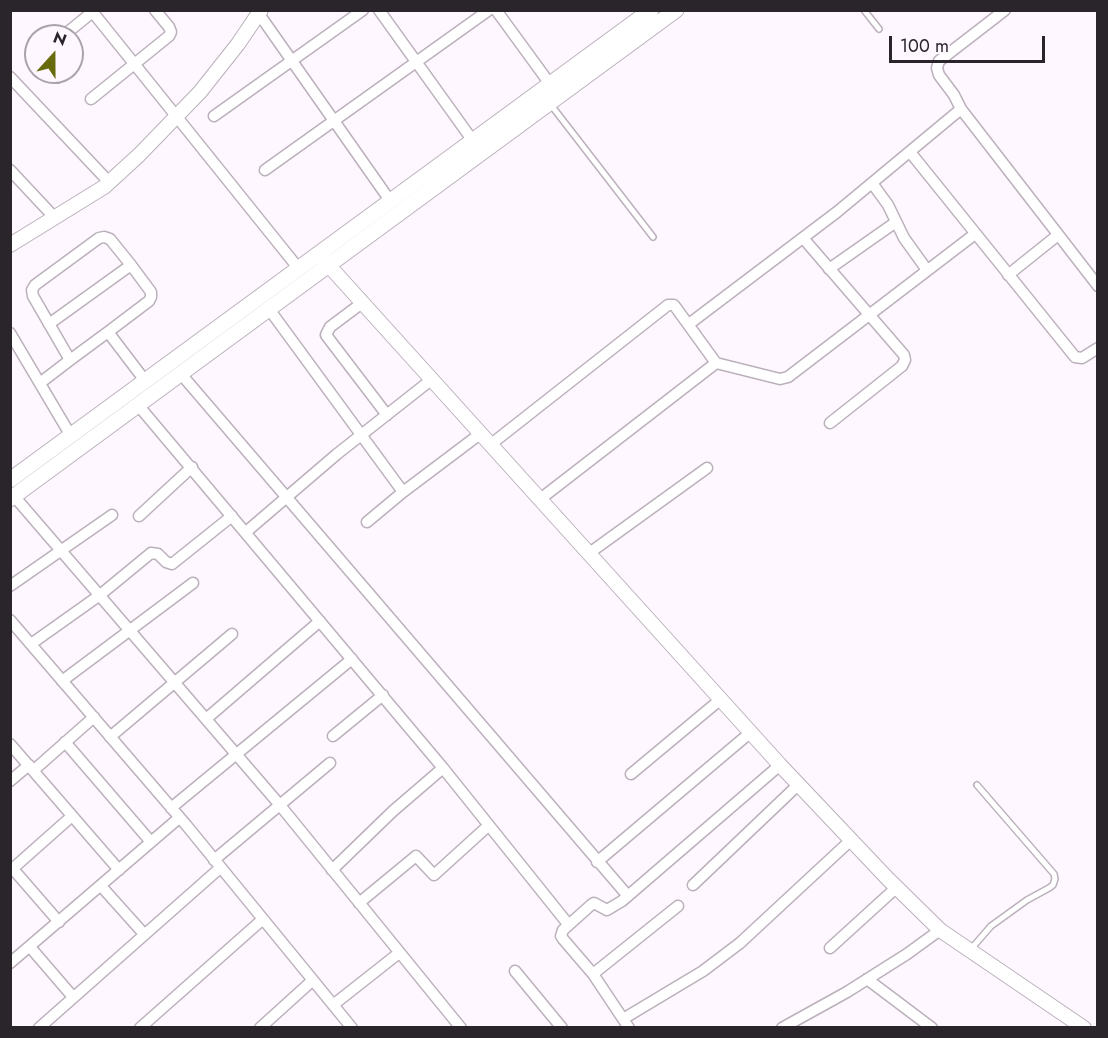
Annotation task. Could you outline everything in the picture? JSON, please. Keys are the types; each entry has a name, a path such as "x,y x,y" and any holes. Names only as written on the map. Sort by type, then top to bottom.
{"main road":[{"path":"10,480 299,269 324,260 550,103 676,10"},
{"path":"12,497 268,309 391,202 642,13"}],"street":[{"path":"91,99 171,32 155,10"},
{"path":"214,116 363,10"},
{"path":"379,10 473,141"},
{"path":"265,170 489,10"},
{"path":"496,10 550,84"},
{"path":"1005,10 939,61 937,68 939,75 961,109 1098,286"},
{"path":"77,24 93,11 299,269"},
{"path":"10,245 109,182 140,155 177,117 232,52 260,12 391,202"},
{"path":"10,77 109,182"},
{"path":"690,324 803,238 961,109"},
{"path":"910,152 1075,357 1082,358 1098,348"},
{"path":"10,170 54,217"},
{"path":"872,183 888,205 904,238 927,270"},
{"path":"829,268 896,222"},
{"path":"490,445 668,305 674,305 690,324 716,363 780,379 788,377 975,234"},
{"path":"1008,275 1058,235"},
{"path":"40,383 149,301 151,297 151,292 131,265 110,239 104,237 99,238 35,285 32,291 70,360"},
{"path":"803,238 904,355 905,360 902,366 830,423"},
{"path":"324,260 780,765 897,887 940,930 1084,1028"},
{"path":"49,324 131,265"},
{"path":"362,303 330,327 326,335 387,415"},
{"path":"268,309 403,492"},
{"path":"108,332 146,382"},
{"path":"10,333 15,352 40,383 71,436"},
{"path":"539,500 716,363"},
{"path":"181,374 628,896"},
{"path":"246,532 285,497 431,380"},
{"path":"138,405 383,695 568,924"},
{"path":"367,522 480,434"},
{"path":"139,516 192,467"},
{"path":"588,554 707,468"},
{"path":"12,497 100,595 279,804 461,1028"},
{"path":"10,586 112,515"},
{"path":"31,644 100,595 151,553 158,554 166,562 172,564 232,516"},
{"path":"62,681 193,583"},
{"path":"10,620 171,808 352,1028"},
{"path":"206,719 320,621"},
{"path":"110,736 232,634"},
{"path":"171,808 352,659"},
{"path":"333,736 383,695"},
{"path":"631,774 721,699"},
{"path":"10,781 65,742 94,717"},
{"path":"597,862 751,732"},
{"path":"65,742 151,842"},
{"path":"10,744 119,870"},
{"path":"39,1028 144,934 279,804 330,763"},
{"path":"780,765 628,896 607,910 594,903 591,904 563,930 561,936 593,974 626,1023 740,943 851,840"},
{"path":"332,870 393,811 443,768"},
{"path":"693,885 799,784"},
{"path":"59,922 12,870 72,816"},
{"path":"10,963 179,818"},
{"path":"359,903 416,856 434,874 488,826"},
{"path":"101,886 144,934"},
{"path":"830,948 897,887"},
{"path":"593,974 678,906"},
{"path":"145,1026 263,919"},
{"path":"782,1028 801,1023 940,930"},
{"path":"30,948 73,996"},
{"path":"333,1005 399,953"},
{"path":"515,970 562,1028"},
{"path":"867,979 932,1028"},
{"path":"263,1026 313,981"}],"lane":[{"path":"864,10 879,29"},
{"path":"550,103 653,237"},
{"path":"970,950 991,926 1027,900 1049,888 1055,879 1054,874 977,785"}]}
